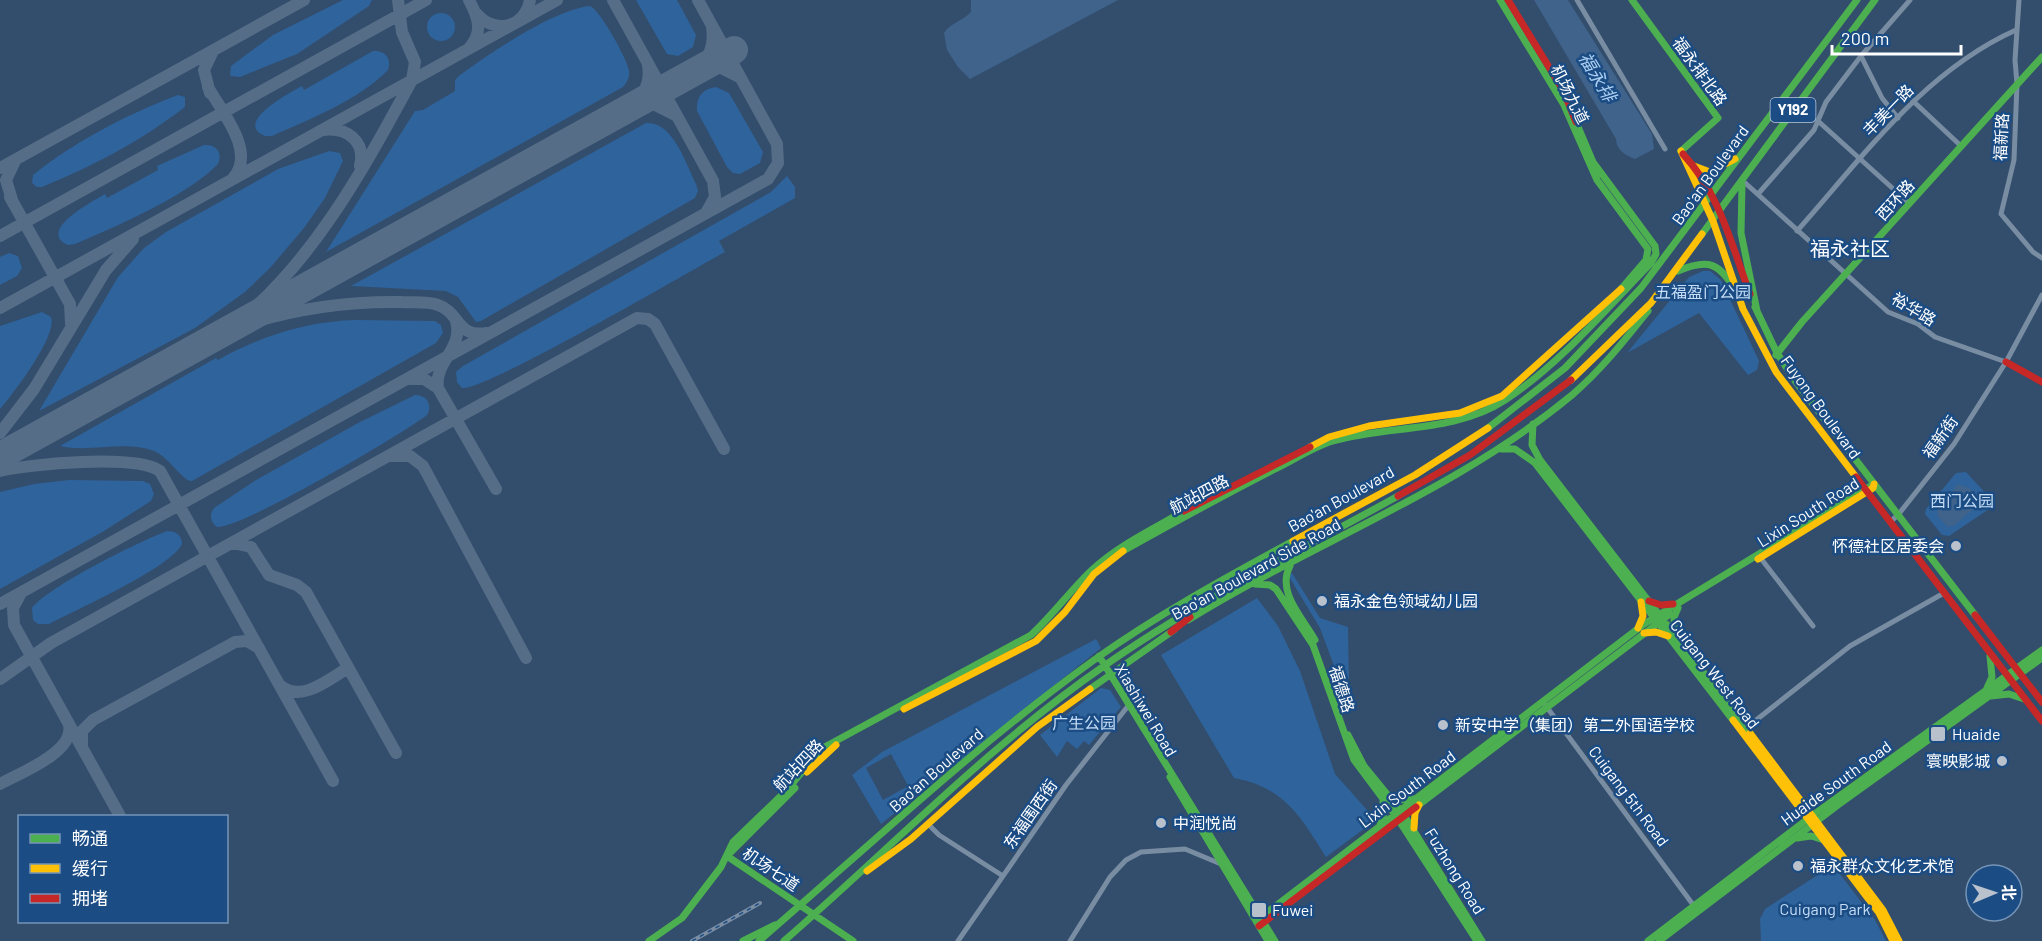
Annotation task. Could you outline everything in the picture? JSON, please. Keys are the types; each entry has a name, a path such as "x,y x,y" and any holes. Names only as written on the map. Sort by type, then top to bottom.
{"main road":[{"name":"机场九道","path":"1500,0 1564,105 1589,166 1616,199"},
{"name":"机场九道","path":"1508,0 1563,90 1593,162 1616,199"},
{"name":"福永排北路","path":"1632,0 1718,118 1680,151"},
{"name":"Bao'an Boulevard","path":"759,941 1013,722 1099,656 1193,596 1459,448 1507,416 1563,370 1617,318 1657,271 1857,0"},
{"name":"Bao'an Boulevard","path":"784,941 856,880 1031,720 1105,665 1210,601 1414,489 1506,432 1598,357 1637,318 1665,285 1875,0"},
{"name":"西环路","path":"1771,363 1777,353 1846,275 2042,57"},
{"name":"Fuyong Boulevard","path":"1680,151 1694,166 1713,194 1757,311 1777,353 1796,382 2042,702"},
{"name":"Fuyong Boulevard","path":"1680,151 1713,221 1736,291 1771,363 2042,721"},
{"path":"1694,166 1706,173 1714,172 1741,155"},
{"path":"1743,181 1739,224 1757,311"},
{"name":"航站四路","path":"649,941 682,918 727,856 789,795 825,753 846,738 1036,640 1065,612 1094,574 1121,552 1330,442 1373,431 1417,427 1465,417 1504,401 1572,345 1651,263 1656,254 1655,246 1616,199"},
{"path":"1675,272 1699,262 1714,264 1722,270 1736,291"},
{"name":"Bao'an Boulevard Side Road","path":"856,880 928,824 1037,726 1110,673 1171,632 1250,586 1448,480 1533,424 1593,374 1620,347 1665,285"},
{"path":"2006,362 2042,382"},
{"name":"Cuigang West Road","path":"1533,424 1532,445 1540,460 1643,599"},
{"name":"Cuigang West Road","path":"1495,450 1515,449 1535,463 1658,618 1883,910 1899,941"},
{"name":"Lixin South Road","path":"1260,922 1385,830 1424,796 1658,618 1874,484"},
{"path":"1286,597 1283,580 1292,564"},
{"name":"福德路","path":"1250,586 1270,585 1286,597 1313,645 1351,753 1400,815"},
{"path":"1643,599 1661,605 1679,605 1673,622 1673,638 1656,632 1637,633 1643,616 1643,599"},
{"path":"1171,632 1210,601"},
{"name":"Cuigang West Road","path":"1673,638 1746,728 1813,820 1879,913 1893,941"},
{"path":"1987,648 1993,672 1984,695 2009,694 2028,703"},
{"name":"Huaide South Road","path":"1648,941 2009,678 2042,650"},
{"name":"Xiashiwei Road","path":"1099,656 1260,922 1268,941"},
{"name":"Huaide South Road","path":"2018,671 2042,658"},
{"name":"Xiashiwei Road","path":"1110,673 1221,864 1275,941"},
{"path":"1375,830 1384,813 1382,793 1398,800 1424,796"},
{"path":"1419,839 1413,821 1424,796"},
{"name":"Lixin South Road","path":"1260,922 1375,830 1400,815"},
{"name":"Fuzhong Road","path":"1400,815 1407,833 1477,941"},
{"name":"Fuzhong Road","path":"1400,815 1419,839 1482,941"},
{"name":"Huaide South Road","path":"1659,941 1789,842 1813,820"},
{"path":"1385,830 1394,827 1407,833"},
{"path":"1789,842 1811,836 1826,841"},
{"name":"机场七道","path":"727,856 853,941"},
{"path":"743,941 782,921"}],"street":[{"path":"1577,0 1665,148"},
{"path":"1758,195 1800,148 1818,121 1826,102 1861,56 1910,0"},
{"name":"福新路","path":"2019,0 2016,30 2017,84 2014,160 2001,214 2033,252 2042,258"},
{"name":"丰美一路","path":"1797,231 1913,101 1975,51 2016,30"},
{"path":"1861,56 1882,98 1898,118"},
{"path":"1913,101 1961,146"},
{"path":"1818,121 1910,204"},
{"name":"裕华路","path":"1743,181 1888,312 1918,324 1928,333 2006,362"},
{"path":"2006,362 2042,295"},
{"name":"福新街","path":"1890,522 1954,444 2006,362"},
{"path":"1759,555 1814,626"},
{"path":"1746,728 1850,646 1944,593"},
{"name":"Cuigang 5th Road","path":"1544,704 1694,906"},
{"name":"东福围西街","path":"958,941 1066,785 1128,706"},
{"path":"928,824 939,835 1003,876"},
{"path":"1070,941 1110,877 1126,860 1141,852 1185,849 1221,864"}],"green space":[{"path":"343,0 372,0 369,6 297,54 240,77 230,76 231,66 273,35"},
{"path":"636,0 677,0 696,35 693,47 678,56 667,54"},
{"path":"590,6 606,25 627,64 629,75 623,87 326,252 415,111 423,110 455,91 455,80 460,75 522,34 558,15"},
{"path":"441,13 451,17 455,27 451,37 441,41 431,37 427,27 431,17"},
{"path":"373,51 384,53 388,58 388,70 363,91 318,116 272,136 265,136 257,130 255,124 259,116 276,101 302,86 304,90"},
{"path":"716,87 729,93 763,152 760,163 740,174 733,173 727,167 697,111 701,94"},
{"path":"178,95 185,97 185,107 134,142 42,187 37,187 32,183 33,175 85,140 121,120"},
{"path":"646,123 655,124 664,129 677,145 696,184 698,191 695,198 481,321 476,322 458,297 446,291 351,286"},
{"path":"204,145 215,147 219,152 218,164 205,176 170,199 75,244 68,245 60,239 59,232 62,225 80,210 105,194 107,198 158,170 157,166"},
{"path":"329,151 340,153 343,161 325,198 304,228 270,268 245,292 195,328 39,411 118,277 144,248 166,232 278,169"},
{"path":"787,176 795,187 795,198 719,241 725,252 589,329 507,371 478,384 462,388 457,382 456,372 463,366 771,192"},
{"path":"9,253 18,256 22,268 17,276 0,285 0,257"},
{"name":"五福盈门公园","path":"1703,271 1710,271 1721,280 1759,361 1757,370 1748,375 1699,313 1627,353 1689,277"},
{"path":"42,312 51,317 48,337 33,364 0,409 0,326"},
{"path":"357,320 435,321 441,325 443,333 436,343 192,481 184,478 160,454 143,448 60,446 216,358 218,360 234,351 285,331 320,323"},
{"path":"415,395 428,401 429,411 427,415 412,425 356,460 287,498 231,524 217,527 213,523 211,516 214,508 256,480 360,422"},
{"name":"西门公园","path":"1966,472 1992,500 1989,509 1949,536 1942,535 1925,514 1926,509 1956,473"},
{"path":"69,480 143,481 150,484 154,494 151,501 104,531 0,589 0,492 34,484"},
{"path":"167,531 178,534 182,544 161,564 121,588 49,624 38,624 33,620 32,608 56,588 116,554"},
{"path":"1292,573 1320,618 1348,627 1349,679 1337,674 1320,628 1288,575"},
{"path":"1257,598 1278,626 1300,671 1335,774 1376,820 1326,857 1299,817 1278,796 1251,782 1234,778 1161,655"},
{"path":"1096,639 1101,648 881,824 852,775 882,752","holes":["891,754 908,786 883,800 866,768"]},
{"name":"广生公园","path":"1101,688 1110,690 1121,707 1089,745 1084,741 1077,749 1067,741 1057,757 1040,735"},
{"name":"Cuigang Park","path":"1833,865 1875,920 1886,941 1761,941 1760,919 1765,909"}],"water":[{"path":"971,0 1118,0 970,79 958,67 947,50 944,33 971,12"},
{"name":"福永排","path":"1534,0 1568,0 1652,134 1654,149 1635,159 1619,149 1616,139"},
{"path":"1957,484 1969,488 1981,502 1955,525 1948,527 1938,517 1936,503 1951,494"}],"taxiway":[{"path":"0,168 304,0"},
{"path":"228,330 258,305 310,247 354,182 412,80 415,62 402,32 398,0"},
{"path":"0,236 426,0"},
{"path":"469,0 478,24 477,36 469,48"},
{"path":"476,13 491,24 508,25 522,17 530,0"},
{"path":"0,308 557,0"},
{"path":"613,0 713,181 715,197 706,213"},
{"path":"0,604 768,179 778,163 777,144 698,0"},
{"path":"693,72 710,52 713,40 712,27"},
{"path":"210,93 204,70 213,51"},
{"path":"629,108 639,99 645,89 649,72 648,65"},
{"path":"697,70 719,67 739,77"},
{"path":"208,87 228,119 239,143 240,167 234,177"},
{"path":"633,106 653,104 675,115"},
{"path":"323,130 340,131 353,138 360,149 360,166"},
{"path":"13,203 6,180 15,161"},
{"path":"10,197 70,304 71,324"},
{"path":"0,433 34,389 106,270 133,239"},
{"path":"237,327 278,315 318,307 359,303 420,302 445,308 469,332 487,333"},
{"path":"0,679 51,643 637,318 648,319 655,324 724,449"},
{"path":"438,388 440,370 456,339 456,321"},
{"path":"410,379 424,379 438,388 496,489"},
{"path":"391,456 410,456 423,466 526,658"},
{"path":"0,471 82,462 129,463 160,471 333,781"},
{"path":"233,543 251,547 269,575 297,585 306,592 396,753"},
{"path":"21,593 13,608 14,625 119,815"},
{"path":"82,746 82,731 93,720 235,642 247,641 259,648"},
{"path":"281,686 289,691 306,691 348,668"},
{"path":"0,784 55,753 69,735 69,725"}],"runway":[{"path":"0,456 734,50"}],"railway":[{"path":"692,941 760,903"}],"traffic: fast":[{"path":"1500,0 1564,105 1597,180 1648,249 1646,260 1621,289"},
{"path":"1632,0 1718,118 1681,151"},
{"path":"1488,428 1565,368 1641,288 1857,0"},
{"path":"1702,234 1875,0"},
{"path":"1776,355 1802,322 2042,57"},
{"path":"1123,551 1311,450 1333,441 1443,423 1486,411 1525,386 1563,354 1651,263 1656,254 1655,246 1593,162 1576,122"},
{"path":"1742,185 1741,233 1757,311"},
{"path":"1678,271 1698,265 1712,266 1724,274 1736,291"},
{"path":"1755,307 1777,353 1796,382 1975,615"},
{"path":"1188,620 1481,460 1572,395 1593,376 1648,311"},
{"path":"1533,424 1532,445 1540,460 1750,733"},
{"path":"1501,449 1515,449 1535,463 1733,720"},
{"path":"1256,921 1644,624 1874,484"},
{"path":"784,941 940,799 1061,697 1139,642 1175,620 1398,496"},
{"path":"649,941 682,918 721,867 733,842 786,791 821,749 1031,635 1104,559 1184,511"},
{"path":"759,941 965,761 1094,660 1167,612 1293,541"},
{"path":"1290,566 1286,585 1289,595 1315,640"},
{"path":"1255,584 1270,585 1276,589 1313,645 1354,760 1398,819 1477,941"},
{"path":"1674,633 1674,617 1678,608"},
{"path":"1416,807 1670,614"},
{"path":"1090,689 1174,630"},
{"path":"1648,941 1813,815 2042,650"},
{"path":"1099,656 1275,941"},
{"path":"1987,688 1992,677 1990,656"},
{"path":"1659,941 1838,805 2042,658"},
{"path":"1991,696 2009,694 2024,699"},
{"path":"1348,735 1364,766 1404,815 1482,941"},
{"path":"1170,777 1268,941"},
{"path":"731,852 795,788"},
{"path":"1390,796 1398,800 1414,799"},
{"path":"1380,825 1384,813 1383,801"},
{"path":"1797,838 1811,836 1824,840"},
{"path":"727,856 853,941"},
{"path":"743,941 775,925"}],"traffic: slow":[{"path":"1681,151 1713,221 1743,309 1776,372 1856,477"},
{"path":"1694,166 1710,172 1735,159"},
{"path":"1571,380 1651,303 1702,234"},
{"path":"1310,447 1329,437 1369,426 1460,413 1502,396 1621,289"},
{"path":"1293,541 1415,475 1488,428"},
{"path":"1758,559 1873,488 1874,484"},
{"path":"904,709 1036,641 1065,612 1094,574 1123,551"},
{"path":"1638,628 1643,616 1641,602"},
{"path":"1644,633 1656,632 1668,636"},
{"path":"867,871 911,839 1037,727 1090,689"},
{"path":"1733,720 1879,913 1893,941"},
{"path":"1750,733 1883,910 1899,941"},
{"path":"807,772 836,745"},
{"path":"1414,828 1415,813 1419,805"}],"traffic: jam":[{"path":"1508,0 1563,90 1576,122"},
{"path":"1683,154 1696,169 1715,203 1750,294"},
{"path":"2006,362 2042,382"},
{"path":"1398,496 1470,455 1571,380"},
{"path":"1184,511 1310,447"},
{"path":"1856,477 2042,721"},
{"path":"1649,601 1661,605 1673,604"},
{"path":"1975,615 2042,702"},
{"path":"1171,632 1190,617"},
{"path":"1259,926 1416,807"}],"place":[{"name":"怀德社区居委会","path":"1956,546"},
{"name":"福永金色领域幼儿园","path":"1322,601"},
{"name":"新安中学（集团）第二外国语学校","path":"1443,725"},
{"name":"Huaide","path":"1938,734"},
{"name":"寰映影城","path":"2002,761"},
{"name":"中润悦尚","path":"1161,823"},
{"name":"福永群众文化艺术馆","path":"1798,866"},
{"name":"Fuwei","path":"1259,910"}],"district":[{"name":"福永社区","path":"1850,249"}]}
